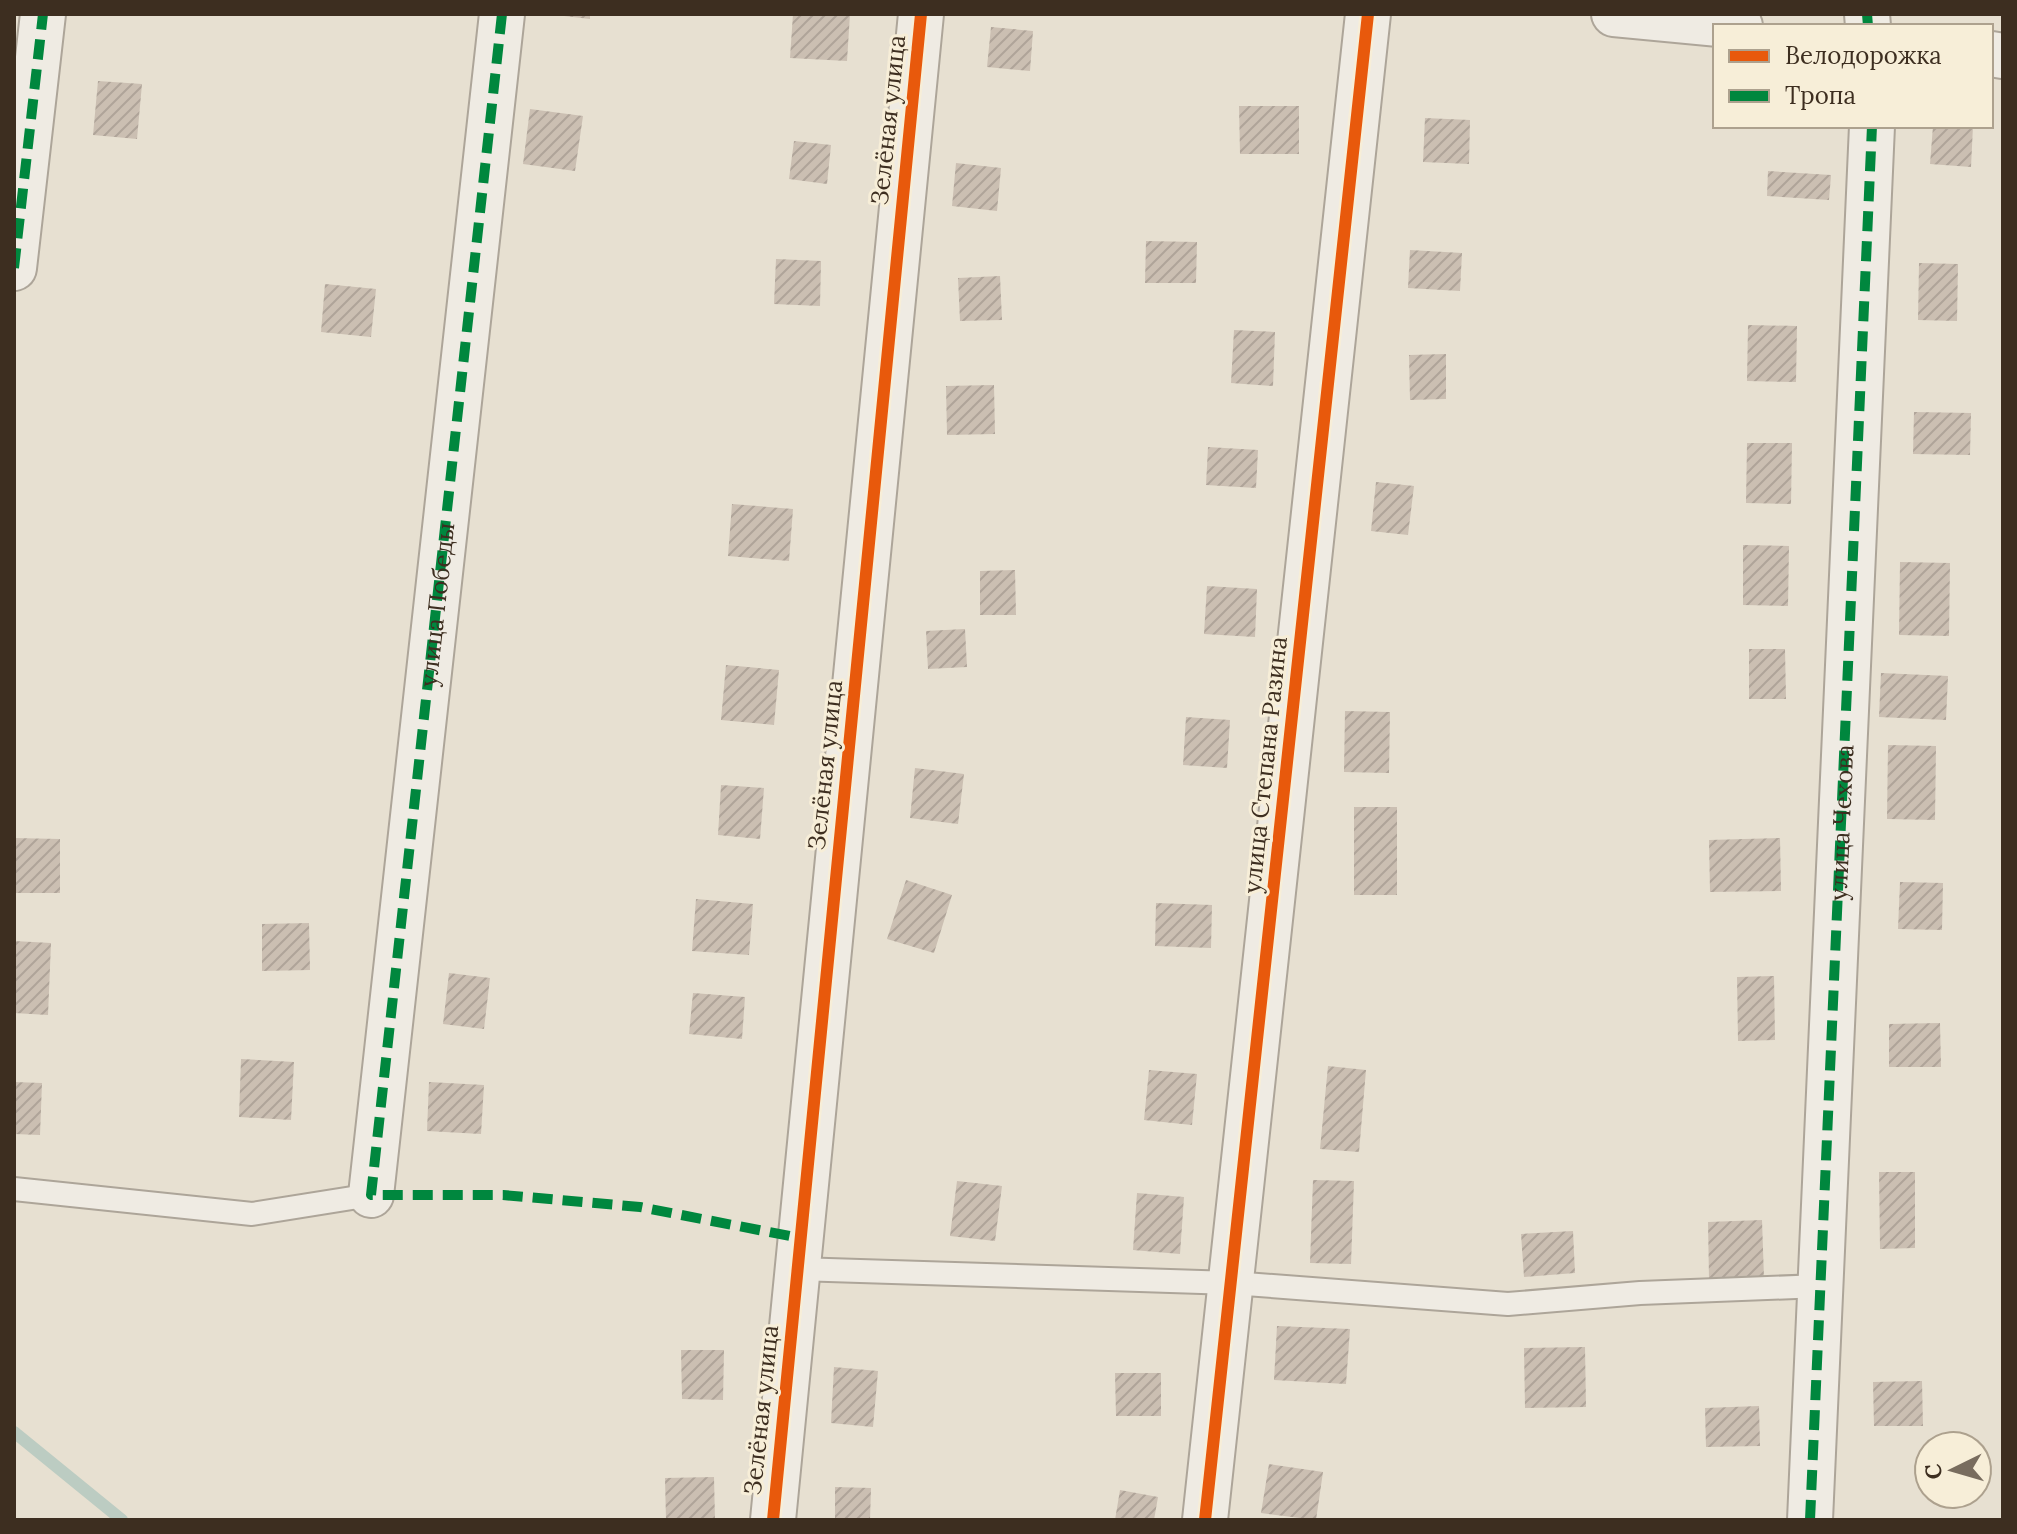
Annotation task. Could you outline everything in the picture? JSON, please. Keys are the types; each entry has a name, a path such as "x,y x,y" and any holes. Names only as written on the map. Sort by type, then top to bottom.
{"street":[{"path":"14,268 43,14"},
{"name":"улица Победы","path":"371,1195 502,14"},
{"name":"Зелёная улица","path":"773,1520 921,14"},
{"name":"улица Степана Разина","path":"1205,1520 1368,14"},
{"path":"1614,14 1719,24"},
{"name":"улица Чехова","path":"1810,1520 1872,128"}],"lane":[{"path":"14,1189 252,1214 371,1195"},
{"path":"797,1269 1232,1283 1508,1304 1640,1293 1820,1286"}],"building":[{"path":"590,14 590,19 564,16"},
{"path":"793,14 850,14 847,61 790,58"},
{"path":"991,27 1033,31 1030,71 987,67"},
{"path":"98,81 142,84 137,139 93,135"},
{"path":"1239,106 1299,106 1299,154 1240,154"},
{"path":"530,109 583,116 575,171 523,164"},
{"path":"1425,118 1470,120 1469,164 1423,162"},
{"path":"1933,128 1973,128 1971,167 1930,164"},
{"path":"794,141 831,145 827,184 789,179"},
{"path":"956,163 1001,168 997,211 952,206"},
{"path":"1768,171 1831,175 1829,200 1767,196"},
{"path":"1146,241 1197,242 1196,283 1145,283"},
{"path":"1410,250 1462,253 1460,291 1408,288"},
{"path":"776,259 821,261 820,306 774,304"},
{"path":"1919,263 1958,264 1957,321 1918,320"},
{"path":"1000,276 1002,320 960,321 958,278"},
{"path":"325,284 376,289 371,337 321,332"},
{"path":"1748,325 1797,326 1796,382 1747,381"},
{"path":"1234,330 1275,332 1273,386 1231,383"},
{"path":"1446,354 1446,399 1410,400 1409,355"},
{"path":"994,385 995,434 947,435 946,386"},
{"path":"1914,412 1971,413 1970,455 1913,454"},
{"path":"1747,443 1792,443 1791,504 1746,503"},
{"path":"1208,447 1258,450 1256,488 1206,485"},
{"path":"1376,482 1414,486 1408,535 1371,531"},
{"path":"732,504 793,509 789,561 728,556"},
{"path":"1743,545 1789,546 1788,606 1743,605"},
{"path":"1900,562 1950,563 1949,636 1899,635"},
{"path":"1015,570 1016,615 980,615 980,571"},
{"path":"1207,586 1257,589 1255,637 1204,634"},
{"path":"965,629 967,667 928,669 926,631"},
{"path":"1749,649 1785,649 1786,699 1749,699"},
{"path":"726,665 779,670 774,725 721,720"},
{"path":"1881,673 1948,676 1946,720 1879,717"},
{"path":"1345,711 1390,712 1389,773 1344,772"},
{"path":"1186,717 1230,720 1227,768 1183,765"},
{"path":"1888,745 1936,746 1935,820 1887,819"},
{"path":"915,768 964,774 958,824 910,818"},
{"path":"721,785 764,788 760,839 718,835"},
{"path":"1354,807 1397,807 1397,895 1354,895"},
{"path":"14,838 60,839 60,893 14,893"},
{"path":"1780,838 1781,891 1710,892 1709,840"},
{"path":"906,880 952,895 934,953 887,939"},
{"path":"1900,882 1943,883 1942,930 1898,929"},
{"path":"696,899 753,904 749,955 692,951"},
{"path":"1156,903 1212,905 1211,948 1155,946"},
{"path":"309,923 310,970 262,971 262,924"},
{"path":"14,941 51,943 48,1015 14,1013"},
{"path":"449,973 490,978 484,1029 443,1024"},
{"path":"1774,976 1775,1040 1738,1041 1737,977"},
{"path":"693,993 745,997 742,1039 689,1034"},
{"path":"1940,1023 1941,1067 1889,1067 1889,1024"},
{"path":"241,1059 294,1062 291,1120 239,1117"},
{"path":"1328,1066 1366,1070 1359,1152 1320,1149"},
{"path":"1149,1070 1197,1074 1192,1125 1144,1120"},
{"path":"14,1082 42,1083 40,1135 14,1134"},
{"path":"429,1082 484,1085 481,1134 427,1131"},
{"path":"1879,1172 1915,1172 1915,1248 1880,1249"},
{"path":"1313,1180 1354,1181 1351,1264 1310,1263"},
{"path":"957,1181 1002,1186 995,1241 950,1236"},
{"path":"1137,1193 1184,1197 1180,1254 1133,1250"},
{"path":"1762,1220 1764,1278 1709,1279 1708,1222"},
{"path":"1573,1231 1575,1273 1524,1277 1521,1234"},
{"path":"1277,1326 1350,1329 1346,1384 1274,1380"},
{"path":"1585,1347 1586,1407 1525,1408 1524,1348"},
{"path":"681,1350 724,1350 723,1400 682,1399"},
{"path":"834,1367 878,1371 873,1427 831,1423"},
{"path":"1115,1373 1161,1373 1161,1416 1116,1416"},
{"path":"1922,1381 1923,1426 1874,1426 1873,1382"},
{"path":"1759,1406 1760,1446 1706,1447 1705,1408"},
{"path":"1269,1464 1323,1472 1316,1520 1261,1513"},
{"path":"714,1477 715,1520 666,1520 665,1478"},
{"path":"835,1487 871,1488 870,1520 835,1520"},
{"path":"1120,1490 1158,1497 1154,1520 1115,1520"}],"waterway":[{"path":"14,1432 122,1520"}],"marked path":[{"path":"14,268 43,14"},
{"path":"502,14 371,1195 503,1195 640,1207 800,1238"},
{"path":"1867,14 1868,24"},
{"path":"1810,1520 1872,128"}],"cycle path":[{"path":"773,1520 921,14"},
{"path":"1205,1520 1368,14"}]}
